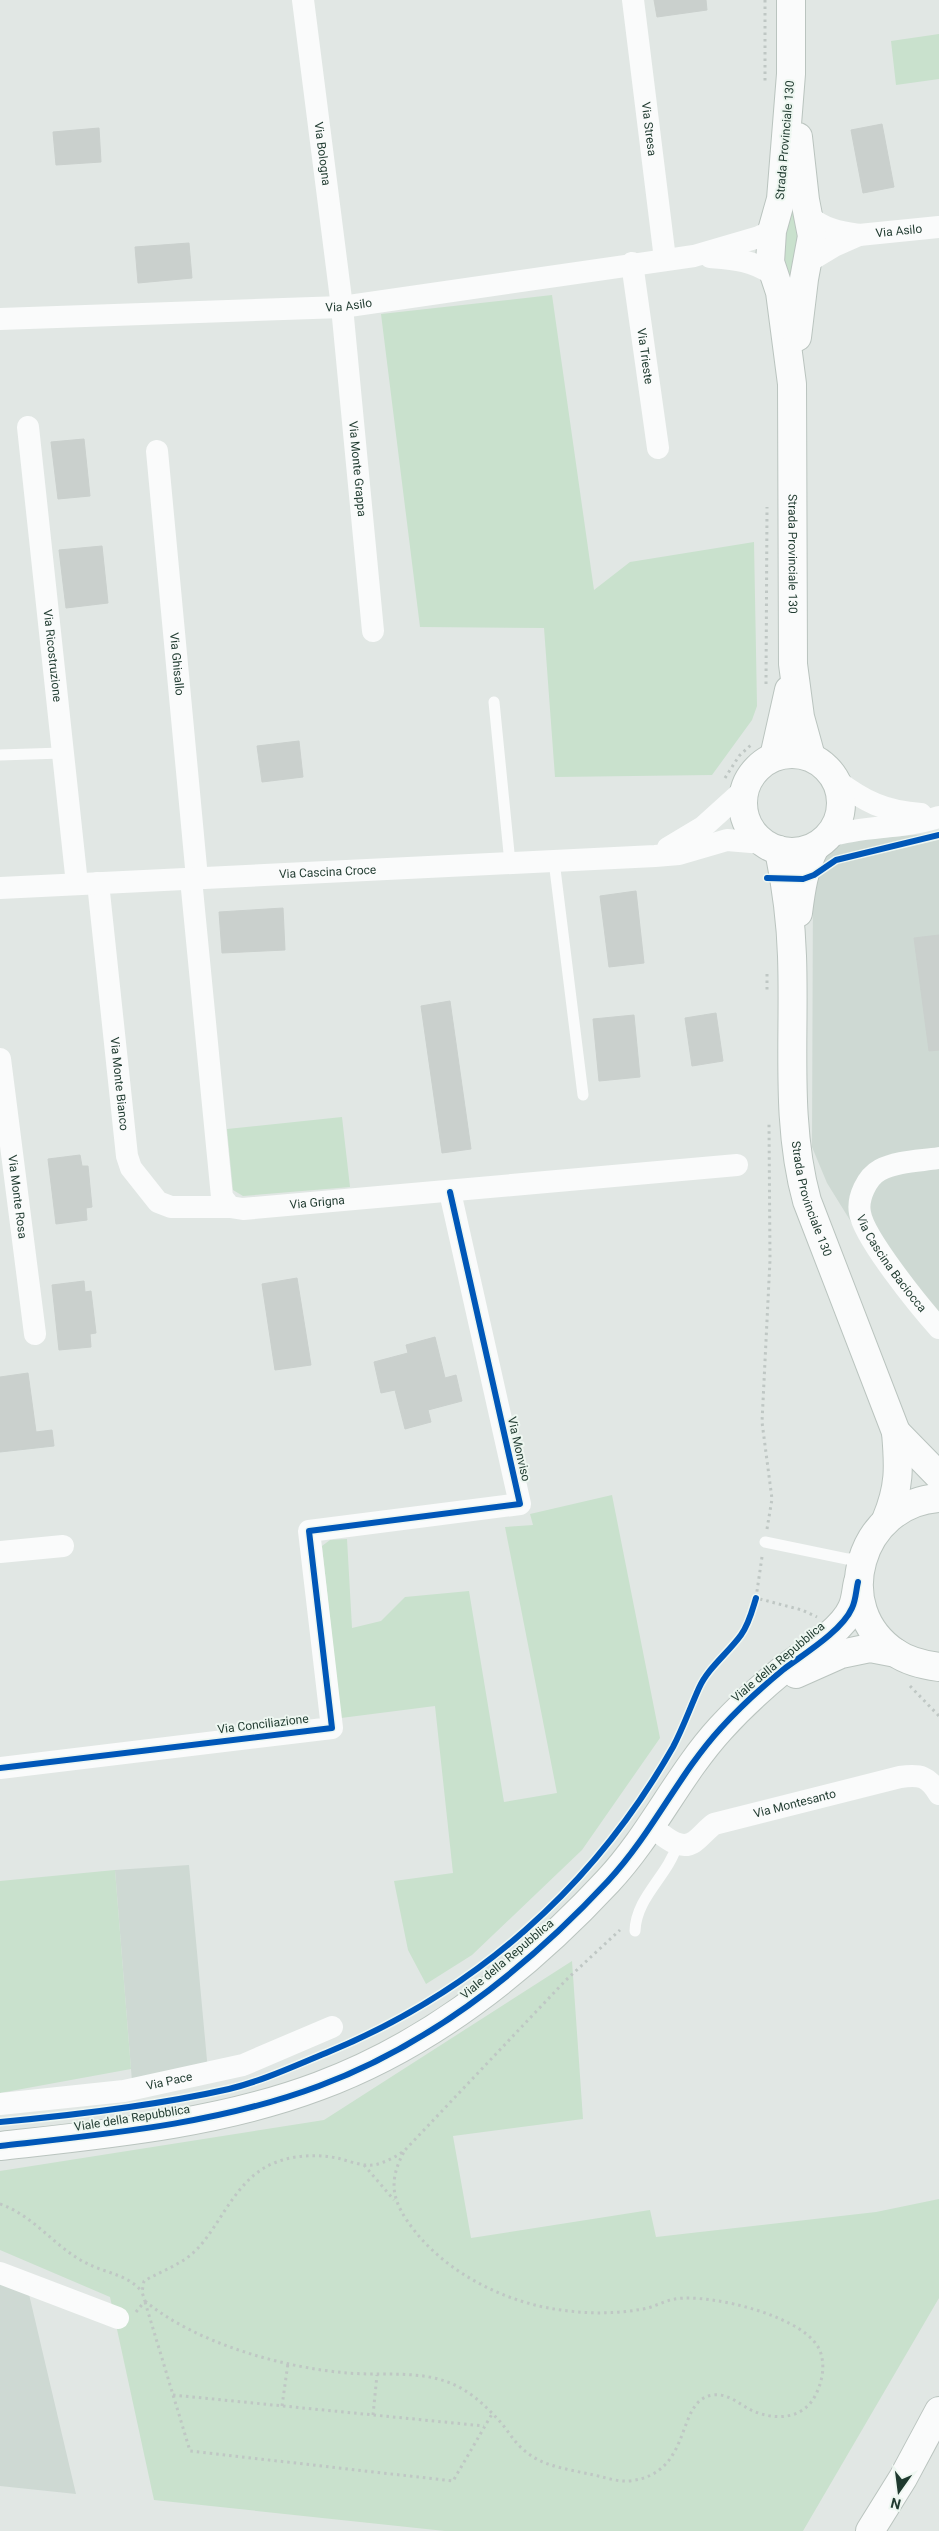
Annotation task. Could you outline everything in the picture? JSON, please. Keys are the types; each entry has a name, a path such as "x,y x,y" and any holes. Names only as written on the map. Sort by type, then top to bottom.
{"street":[{"name":"Via Bologna","path":"303,0 342,308"},
{"name":"Via Stresa","path":"633,0 665,259"},
{"name":"Strada Provinciale 130","path":"791,0 791,74 781,199 772,231 770,262 772,274 780,292 792,384"},
{"name":"Strada Provinciale 130","path":"791,74 812,236 804,279 792,384 793,664 800,718 811,757"},
{"name":"Via Asilo","path":"808,216 820,225 834,231 859,235 939,227"},
{"name":"Via Asilo","path":"694,256 759,237 772,231"},
{"name":"Via Asilo","path":"808,261 834,246 859,235"},
{"name":"Via Asilo","path":"0,319 342,308 694,256 746,260 760,265 772,274"},
{"name":"Via Trieste","path":"632,264 658,448"},
{"name":"Via Monte Grappa","path":"342,308 373,630"},
{"name":"Via Ricostruzione","path":"28,427 62,753 88,884"},
{"name":"Via Ghisallo","path":"157,451 194,878"},
{"name":"Strada Provinciale 130","path":"774,757 785,713 793,664"},
{"path":"744,790 756,770 774,757 786,754 811,757 830,771 837,781 862,800 890,810 939,816"},
{"name":"Strada Provinciale 130","path":"792,954 803,879 808,861 837,824 842,810 841,795 837,781"},
{"name":"Strada Provinciale 130","path":"744,790 745,819 752,832 771,846 785,878 792,954 793,1097 798,1170 807,1201 896,1432 900,1473 895,1497 886,1520"},
{"name":"Via Cascina Croce","path":"655,856 703,827 744,790"},
{"path":"771,846 791,852 856,828 914,825 939,816"},
{"name":"Via Cascina Croce","path":"0,888 655,856 679,854 727,840 771,846"},
{"path":"194,878 222,1197 230,1207"},
{"name":"Via Monte Bianco","path":"88,884 126,1156 130,1168 158,1202 171,1207 230,1207"},
{"name":"Via Monte Rosa","path":"0,1059 35,1334"},
{"name":"Via Cascina Baciocca","path":"939,1158 891,1165 878,1170 870,1178 864,1189 859,1211 871,1240 939,1328"},
{"name":"Via Grigna","path":"230,1207 243,1209 450,1192 737,1165"},
{"name":"Via Monviso","path":"310,1531 520,1504 450,1192"},
{"name":"Strada Provinciale 130","path":"896,1432 939,1476"},
{"path":"886,1520 905,1507 927,1499 939,1498"},
{"name":"Viale della Repubblica","path":"0,2146 102,2135 234,2111 319,2086 414,2042 482,1997 554,1937 610,1879 652,1827 701,1752 734,1714 782,1671 830,1635 852,1609 860,1570 871,1538 886,1520"},
{"name":"Via Conciliazione","path":"0,1768 332,1728 310,1531"},
{"path":"0,1552 63,1546"},
{"path":"860,1570 861,1602 868,1622 880,1639 918,1661 939,1689"},
{"name":"Viale della Repubblica","path":"755,1696 841,1654 870,1648 918,1661"},
{"name":"Via Montesanto","path":"677,1844 693,1843 714,1824 900,1777 918,1774 927,1778 939,1794"},
{"path":"652,1827 677,1844"},
{"name":"Via Pace","path":"0,2104 124,2091 243,2065 332,2027"},
{"path":"0,2273 118,2318"},
{"path":"870,2531 903,2478 939,2411"}],"lane":[{"path":"494,702 510,863"},
{"path":"0,755 62,753"},
{"path":"554,861 583,1095"},
{"path":"765,1542 847,1559 860,1570"},
{"path":"635,1931 635,1916 672,1862 677,1844"}],"path":[{"path":"737,1165 748,1165 770,1180"},
{"path":"142,2292 144,2281 185,2260 198,2248 244,2184 272,2164 289,2158 312,2156 337,2158 363,2165 377,2164 393,2158 405,2150 566,1980 635,1916"},
{"path":"395,2200 396,2167 405,2150"},
{"path":"145,2301 154,2308 202,2334 257,2357 311,2369 430,2377 448,2382 476,2397 526,2453 554,2466 624,2482 654,2474 664,2468 674,2456 694,2407 702,2399 713,2395 724,2396 753,2411 783,2418 796,2414 808,2406 820,2383 823,2358 819,2346 811,2337 790,2324 760,2312 702,2298 674,2299 646,2309 603,2314 560,2310 526,2303 486,2288 434,2252 416,2234 395,2200 363,2165"},
{"path":"0,2204 14,2209 25,2216 57,2245 88,2265 136,2284 142,2292 145,2301 190,2451 453,2481 492,2414"},
{"path":"118,2318 140,2310 145,2301"},
{"path":"282,2406 288,2364"},
{"path":"373,2415 377,2374"},
{"path":"174,2395 484,2426"}],"shaded area":[{"path":"939,833 939,1337 853,1225 827,1183 812,1147 813,882 824,849 841,841"},
{"path":"189,1865 209,2082 133,2094 115,1870"},
{"path":"0,2280 28,2290 76,2494 0,2486"}],"green space":[{"path":"939,34 939,79 896,85 891,41"},
{"path":"790,203 802,231 793,292 780,262"},
{"path":"552,295 594,590 630,562 754,542 757,706 752,720 712,775 555,777 544,628 420,627 381,314"},
{"path":"342,1117 350,1187 243,1196 233,1190 227,1129"},
{"path":"612,1495 660,1738 582,1850 472,1955 426,1984 408,1950 394,1881 453,1873 435,1706 341,1718 322,1546 330,1540 347,1539 352,1628 381,1621 405,1597 469,1591 504,1802 557,1793 505,1527 533,1525 530,1514"},
{"path":"115,1870 131,2069 0,2093 0,1881"},
{"path":"572,1961 583,2119 453,2136 471,2238 650,2210 656,2237 876,2212 939,2199 939,2298 803,2531 445,2531 154,2500 110,2297 0,2250 0,2171 324,2120"}],"building":[{"path":"654,0 706,0 707,10 657,17"},
{"path":"882,124 894,187 863,193 851,130"},
{"path":"99,128 101,162 56,165 53,132"},
{"path":"189,243 192,278 138,283 135,247"},
{"path":"84,439 90,496 58,499 51,442"},
{"path":"102,546 108,603 66,608 59,550"},
{"path":"299,741 303,777 262,782 257,746"},
{"path":"636,891 644,963 609,967 600,896"},
{"path":"283,908 285,950 222,953 219,912"},
{"path":"939,935 939,1050 929,1051 914,938"},
{"path":"450,1001 471,1149 442,1153 421,1006"},
{"path":"716,1013 723,1061 692,1066 685,1018"},
{"path":"634,1015 640,1077 599,1081 593,1019"},
{"path":"80,1155 82,1166 88,1166 92,1207 86,1208 87,1220 56,1224 48,1159"},
{"path":"297,1278 311,1365 275,1370 262,1284"},
{"path":"84,1281 85,1292 91,1291 96,1333 90,1334 91,1347 59,1350 52,1285"},
{"path":"435,1337 445,1378 456,1375 462,1401 428,1410 431,1422 405,1429 395,1390 381,1393 374,1362 408,1353 406,1345"},
{"path":"28,1373 36,1432 52,1430 54,1446 0,1452 0,1377"}],"cycle path":[{"path":"767,878 803,879 814,875 836,860 939,835"},
{"path":"0,1768 332,1728 309,1531 520,1504 450,1192"},
{"path":"0,2146 162,2126 242,2110 319,2086 361,2069 439,2026 511,1973 545,1944 608,1881 624,1863 691,1765 721,1728 743,1705 784,1669 822,1642 847,1617 853,1605 858,1582"},
{"path":"0,2122 144,2105 201,2095 254,2082 326,2053 380,2028 432,1999 480,1967 525,1930 567,1890 606,1846 641,1798 673,1747 703,1681 744,1631 756,1598"}]}
